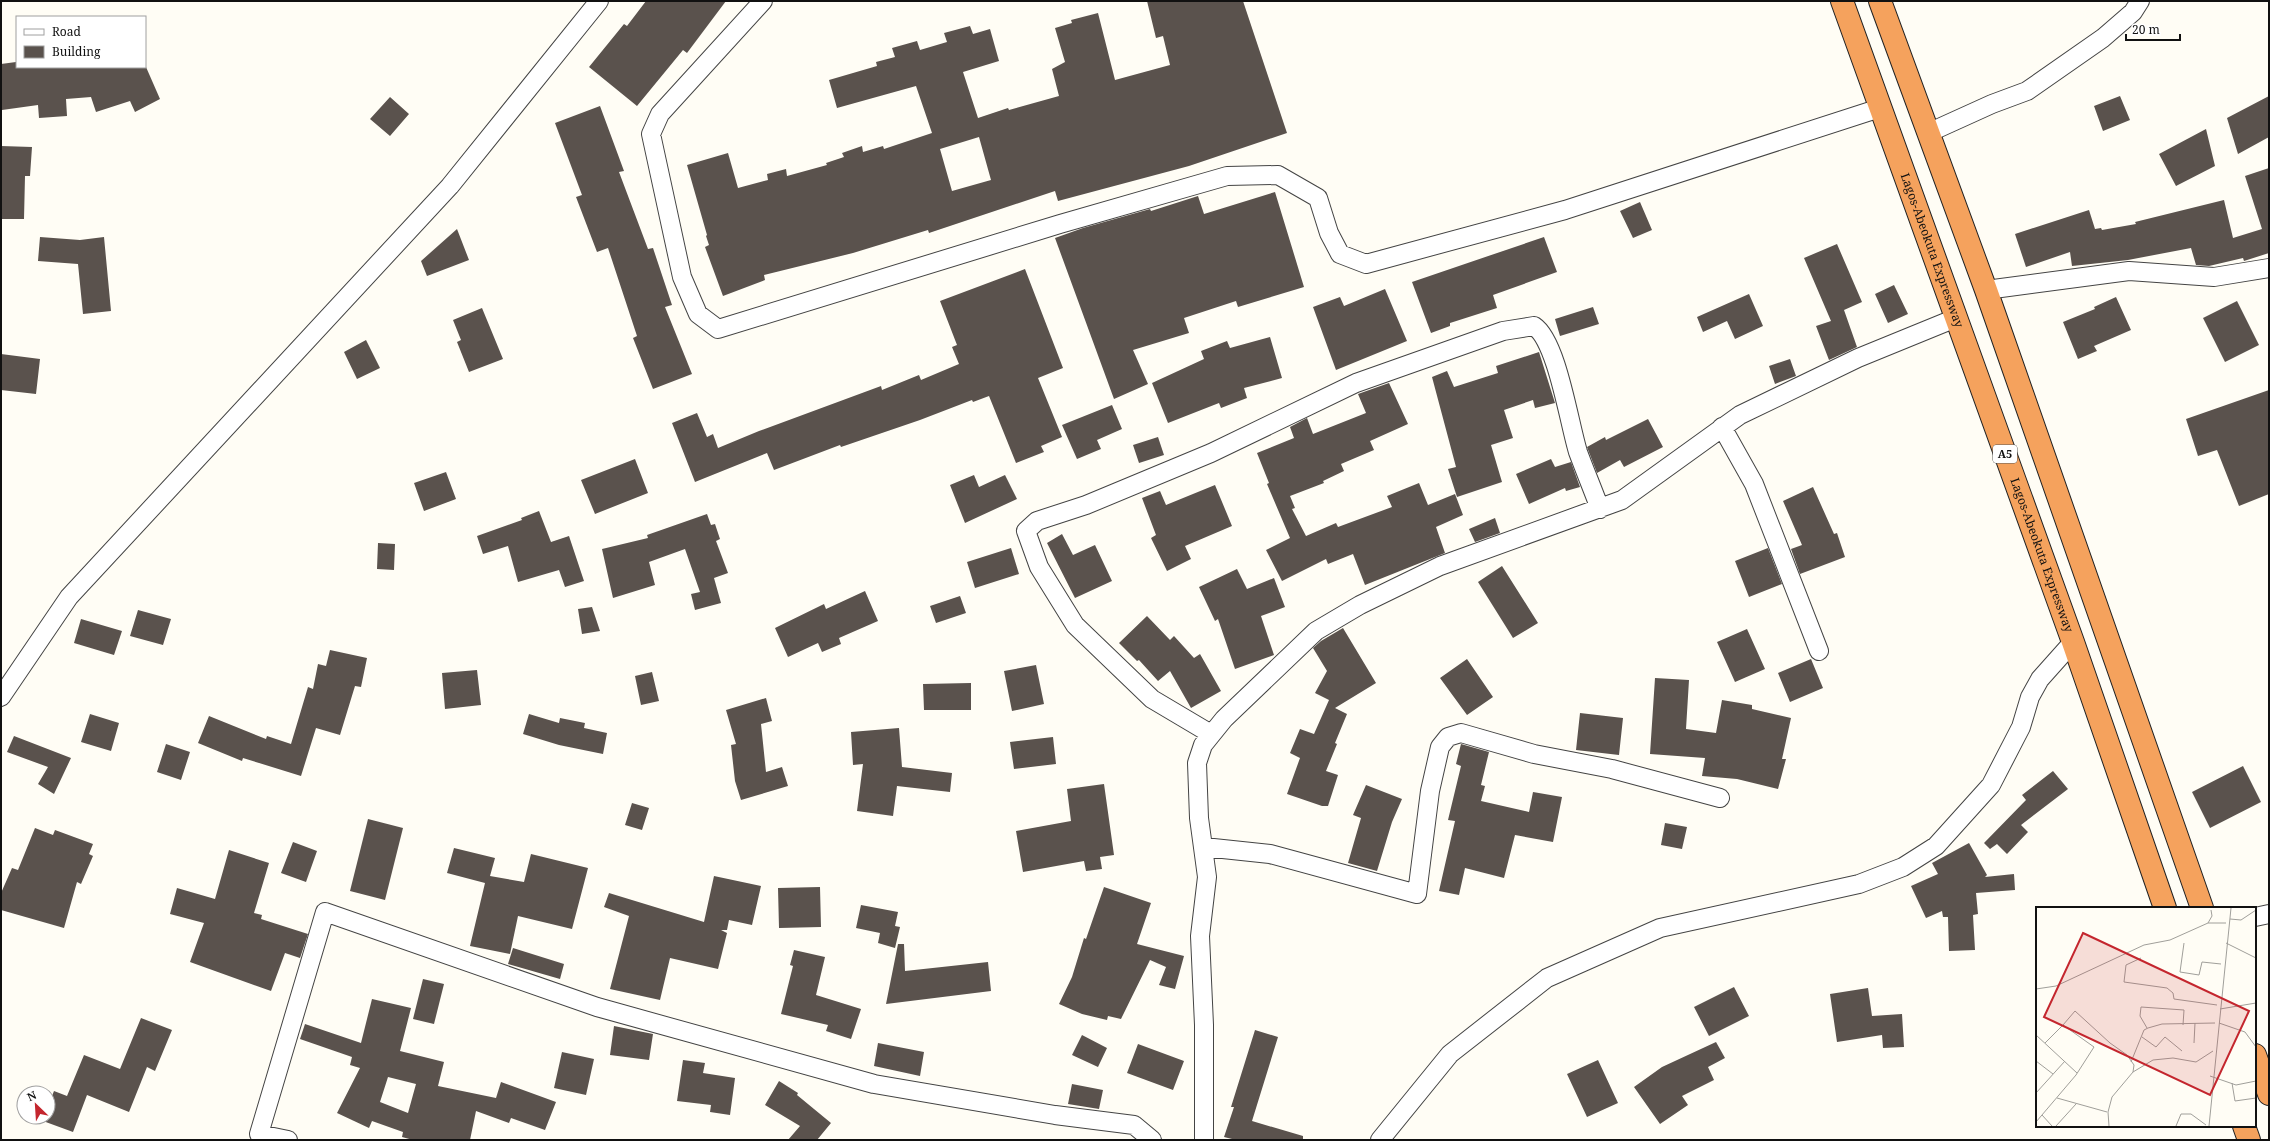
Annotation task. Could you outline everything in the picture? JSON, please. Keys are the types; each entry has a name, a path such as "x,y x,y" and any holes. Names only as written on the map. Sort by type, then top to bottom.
{"highway":[{"name":"Lagos-Abeokuta Expressway","path":"1842,1 2073,642 2165,907"},
{"path":"1880,1 1986,290 2202,907"},
{"path":"2256,1058 2269,1094"},
{"path":"2244,1127 2249,1140"}],"street":[{"path":"1,697 70,597 450,186 599,1"},
{"path":"763,1 660,114 651,134 682,277 698,314 718,329 1060,224 1227,176 1278,175 1318,198 1329,233 1340,254 1366,264 1565,210 1880,108"},
{"path":"1928,133 1992,104 2028,91 2103,38 2133,12 2140,1"},
{"path":"1986,290 2129,271 2214,277 2269,268"},
{"path":"1204,1140 1204,1025 1200,936 1207,877 1199,818 1197,763 1203,745 1211,734 1274,670 1316,631 1360,605 1440,566 1622,500 1740,415 1858,358 1956,318"},
{"path":"1211,734 1152,699 1075,625 1039,567 1026,531 1037,521 1086,505 1211,453 1356,383 1503,331 1534,326 1539,329 1551,351 1578,452 1600,509"},
{"path":"1722,427 1754,484 1819,651"},
{"path":"1380,1140 1450,1054 1548,978 1660,928 1859,884 1903,867 1936,846 1991,785 2021,727 2030,697 2040,679 2073,642"},
{"path":"1204,847 1270,854 1417,894 1430,791 1440,747 1448,737 1461,733 1534,754 1612,769 1720,798"},
{"path":"288,1140 258,1137 325,912 597,1007 874,1084 1055,1114 1134,1124 1152,1140"},
{"path":"2256,917 2269,914"}],"building":[{"path":"646,1 726,1 687,53 683,50 637,106 589,67 624,24 627,26"},
{"path":"1147,1 1243,1 1287,133 1189,166 1058,201 1055,191 929,233 928,230 853,253 764,275 765,280 723,296 705,247 709,245 707,235 687,165 728,153 738,188 768,180 767,174 786,169 787,176 827,165 826,163 844,157 842,153 862,146 863,152 883,146 884,149 932,133 916,86 837,108 829,80 877,66 876,62 895,57 892,48 917,41 920,50 947,42 944,33 970,26 973,34 990,29 999,61 963,72 978,118 1008,108 1009,110 1059,96 1052,69 1065,62 1055,28 1072,23 1071,20 1098,13 1115,80 1170,65 1163,36 1156,38","holes":["979,137 991,180 952,191 940,149"]},
{"path":"16,62 16,68 146,67 160,99 135,112 130,101 96,112 91,97 66,99 67,116 39,118 38,105 2,110 1,64"},
{"path":"2120,96 2130,120 2103,131 2094,106"},
{"path":"2269,96 2269,137 2238,154 2227,118"},
{"path":"390,97 409,114 390,136 370,119"},
{"path":"600,106 624,171 619,172 648,249 653,248 672,305 665,307 692,374 653,389 633,338 637,336 608,248 597,252 576,197 582,195 555,123"},
{"path":"2206,129 2215,166 2176,186 2159,154"},
{"path":"1,146 32,147 30,176 25,176 24,219 1,219"},
{"path":"2269,168 2269,253 2244,261 2243,258 2209,266 2196,265 2191,248 2128,260 2072,266 2070,252 2026,267 2015,234 2089,210 2095,229 2101,228 2102,230 2136,224 2135,222 2224,200 2233,238 2262,229 2245,176"},
{"path":"1275,192 1304,287 1238,307 1236,301 1184,318 1189,333 1133,350 1148,384 1114,399 1055,238 1083,228 1150,209 1151,211 1198,196 1204,214"},
{"path":"1640,202 1652,230 1633,238 1620,211"},
{"path":"457,229 469,260 427,276 421,261"},
{"path":"40,237 80,240 104,237 111,311 83,314 78,264 38,261"},
{"path":"1544,237 1557,272 1493,295 1497,308 1450,323 1450,326 1431,333 1412,282"},
{"path":"1837,244 1862,302 1844,310 1857,347 1829,360 1816,326 1831,321 1804,258"},
{"path":"1025,269 1063,368 1038,378 1062,437 1041,446 1044,452 1016,463 989,396 973,402 972,400 920,420 841,447 840,445 774,470 767,453 695,482 672,423 697,413 707,437 713,434 718,448 759,431 881,386 882,390 919,375 921,380 959,364 952,347 957,345 940,301"},
{"path":"1894,285 1908,314 1888,323 1875,294"},
{"path":"1385,289 1407,341 1336,370 1313,307 1340,297 1344,306"},
{"path":"1749,294 1763,326 1735,339 1727,321 1703,332 1697,317"},
{"path":"2116,297 2131,330 2094,346 2097,351 2078,359 2063,322 2095,309 2094,307"},
{"path":"2237,301 2259,345 2225,362 2203,318"},
{"path":"1593,307 1599,324 1560,336 1555,319"},
{"path":"482,308 503,359 469,372 457,342 461,340 453,320"},
{"path":"1270,337 1282,378 1244,388 1247,398 1221,408 1219,403 1168,423 1152,383 1204,359 1201,351 1227,341 1230,348"},
{"path":"366,340 380,368 357,379 344,352"},
{"path":"1539,352 1555,403 1535,408 1533,400 1504,410 1513,438 1491,445 1502,482 1457,497 1448,469 1456,467 1432,377 1447,371 1454,387 1498,373 1496,366"},
{"path":"1,354 40,359 36,394 1,390"},
{"path":"1790,359 1796,376 1775,384 1769,366"},
{"path":"1389,383 1408,424 1370,441 1374,450 1341,464 1344,471 1323,481 1324,483 1290,496 1295,508 1292,509 1306,536 1336,523 1338,527 1392,507 1387,496 1419,483 1428,505 1455,494 1463,515 1436,527 1445,553 1365,585 1353,554 1328,564 1326,559 1282,581 1266,550 1290,538 1267,484 1269,483 1257,453 1294,438 1290,427 1307,418 1313,434 1366,413 1358,394"},
{"path":"2269,390 2269,494 2239,506 2217,450 2198,456 2186,419"},
{"path":"1112,405 1122,429 1097,440 1101,449 1077,459 1062,425"},
{"path":"1648,419 1663,447 1624,467 1620,460 1597,473 1587,447 1605,437 1606,440"},
{"path":"1158,437 1164,455 1139,463 1133,445"},
{"path":"635,459 648,493 595,514 581,480"},
{"path":"1551,459 1555,467 1571,462 1580,487 1566,491 1565,488 1529,504 1516,474"},
{"path":"446,472 456,499 424,511 414,483"},
{"path":"974,475 979,487 1005,475 1017,499 965,523 950,485"},
{"path":"1215,485 1232,526 1185,546 1191,559 1167,571 1151,538 1156,535 1142,498 1160,491 1166,505"},
{"path":"1813,487 1834,534 1837,533 1845,557 1800,574 1791,549 1802,545 1783,501"},
{"path":"539,511 551,542 569,536 584,581 565,587 559,570 518,582 508,546 483,554 477,536 522,520 521,518"},
{"path":"707,514 711,525 715,524 720,539 716,541 728,573 714,578 721,603 695,610 691,594 700,592 685,549 649,562 655,585 613,598 602,549 648,538 647,535"},
{"path":"1495,518 1500,533 1475,542 1469,529"},
{"path":"1062,534 1073,555 1095,545 1112,581 1075,598 1047,543"},
{"path":"378,543 395,544 394,570 377,569"},
{"path":"1011,548 1019,574 975,588 967,562"},
{"path":"1768,548 1782,584 1749,597 1735,561"},
{"path":"1502,566 1538,623 1513,638 1478,582"},
{"path":"1237,569 1247,589 1274,578 1285,607 1261,616 1274,655 1235,669 1218,619 1215,621 1199,587"},
{"path":"865,591 878,621 839,638 841,644 822,652 818,643 788,657 775,628 824,604 826,609"},
{"path":"960,596 966,613 936,623 930,606"},
{"path":"592,607 600,631 582,634 578,609"},
{"path":"138,610 171,619 163,645 130,636"},
{"path":"1147,616 1170,640 1174,636 1194,658 1200,654 1221,691 1191,708 1170,671 1158,681 1139,660 1137,661 1119,643"},
{"path":"81,619 122,631 114,655 74,643"},
{"path":"1343,628 1376,683 1335,708 1347,714 1335,743 1337,744 1326,771 1338,775 1328,806 1322,806 1287,794 1300,758 1290,753 1300,729 1314,734 1329,700 1315,693 1327,671 1313,648 1321,641"},
{"path":"1747,629 1765,669 1735,682 1717,642"},
{"path":"330,650 367,658 361,687 355,686 340,735 316,728 301,776 243,758 242,761 198,743 209,716 266,739 267,736 291,744 308,687 313,689 318,664 326,666"},
{"path":"1467,659 1493,697 1467,715 1440,678"},
{"path":"1811,659 1823,688 1790,702 1778,673"},
{"path":"1036,665 1044,704 1012,711 1004,671"},
{"path":"477,670 481,705 445,709 442,673"},
{"path":"652,672 659,701 641,705 635,676"},
{"path":"1655,678 1689,680 1686,729 1716,733 1722,700 1752,705 1752,709 1791,718 1782,759 1786,759 1778,789 1737,779 1702,776 1705,758 1650,754"},
{"path":"971,683 971,710 924,710 923,684"},
{"path":"766,698 772,721 761,724 766,772 782,767 788,786 741,800 735,781 731,745 736,744 726,710"},
{"path":"1580,713 1623,718 1619,755 1576,750"},
{"path":"90,714 119,723 111,751 81,742"},
{"path":"529,714 559,723 560,718 585,723 584,728 607,733 603,754 559,745 523,734"},
{"path":"899,728 902,767 952,773 950,792 897,786 893,816 857,811 863,764 853,765 851,732"},
{"path":"14,736 71,758 54,794 38,784 48,767 7,752"},
{"path":"1053,737 1056,764 1014,769 1010,742"},
{"path":"166,744 190,752 181,780 157,772"},
{"path":"1461,744 1489,752 1481,785 1485,786 1481,801 1529,812 1533,792 1562,797 1553,842 1515,835 1504,878 1465,868 1459,895 1439,891 1455,821 1448,820 1461,766 1456,764"},
{"path":"2243,766 2261,802 2210,828 2192,792"},
{"path":"2053,771 2068,789 2021,825 2028,832 2007,854 1997,844 1990,849 1984,843 2026,800 2022,795"},
{"path":"1104,784 1114,855 1100,857 1102,869 1086,871 1084,861 1023,872 1016,831 1071,821 1067,789"},
{"path":"1366,785 1402,799 1392,822 1377,871 1348,863 1361,818 1353,815"},
{"path":"632,803 649,808 642,830 625,825"},
{"path":"368,819 403,828 385,900 350,891"},
{"path":"1665,823 1687,827 1682,849 1661,845"},
{"path":"35,828 53,835 55,830 93,844 89,854 93,856 81,884 77,882 64,928 1,910 1,893 12,868 18,870"},
{"path":"293,842 317,851 306,882 281,873"},
{"path":"1969,843 1987,875 1985,877 2014,874 2015,890 1976,893 1978,914 1973,915 1975,950 1949,951 1948,917 1943,917 1942,911 1926,918 1911,886 1938,874 1932,863"},
{"path":"454,848 495,858 490,876 524,882 531,854 588,868 572,929 518,916 510,954 470,946 485,883 447,873"},
{"path":"229,850 269,863 254,913 262,915 261,919 308,934 300,958 285,953 271,991 190,962 204,923 170,914 177,888 215,899"},
{"path":"714,876 761,886 752,925 729,920 727,930 721,930 727,933 718,969 670,958 660,1000 610,989 629,916 604,907 609,893 704,922"},
{"path":"820,887 821,927 779,928 778,888"},
{"path":"1104,887 1151,903 1137,944 1184,956 1175,989 1159,985 1166,967 1150,960 1121,1019 1108,1016 1107,1020 1082,1014 1059,1004 1072,977 1084,938 1086,939"},
{"path":"861,905 898,912 895,926 900,927 895,948 878,943 880,933 856,928"},
{"path":"898,944 904,944 905,971 988,962 991,991 886,1004"},
{"path":"513,948 564,964 560,979 508,964"},
{"path":"794,950 825,957 816,995 861,1009 851,1039 826,1031 828,1025 781,1014 793,966 790,965"},
{"path":"423,979 444,984 434,1024 413,1019"},
{"path":"1734,987 1749,1016 1709,1036 1694,1007"},
{"path":"1868,988 1872,1016 1902,1014 1904,1047 1883,1048 1882,1035 1837,1042 1830,994"},
{"path":"372,999 411,1008 400,1051 444,1062 438,1086 496,1098 501,1082 556,1102 545,1130 511,1118 509,1123 476,1111 470,1140 413,1140 402,1137 403,1132 372,1121 369,1128 337,1113 360,1068 350,1065 352,1057 300,1039 305,1024 361,1043","holes":["388,1077 416,1084 408,1113 380,1102"]},
{"path":"141,1018 172,1030 155,1071 147,1067 129,1112 87,1095 73,1132 54,1125 56,1125 56,1092 67,1096 84,1055 120,1069"},
{"path":"614,1026 653,1034 649,1060 610,1055"},
{"path":"1255,1030 1278,1037 1252,1121 1303,1136 1303,1140 1236,1140 1224,1137 1234,1107 1231,1107"},
{"path":"1082,1035 1107,1048 1098,1067 1072,1055"},
{"path":"1716,1042 1725,1058 1708,1067 1714,1080 1682,1096 1688,1105 1660,1124 1634,1087 1662,1067"},
{"path":"878,1043 924,1052 920,1076 874,1066"},
{"path":"1138,1044 1184,1061 1173,1090 1127,1073"},
{"path":"562,1052 594,1059 586,1095 554,1088"},
{"path":"683,1060 705,1063 703,1073 735,1078 730,1115 710,1112 711,1105 677,1101"},
{"path":"1598,1060 1618,1103 1587,1117 1567,1074"},
{"path":"779,1081 798,1093 797,1095 831,1123 817,1140 788,1140 800,1126 765,1105"},
{"path":"1072,1084 1103,1090 1099,1109 1068,1104"}]}
